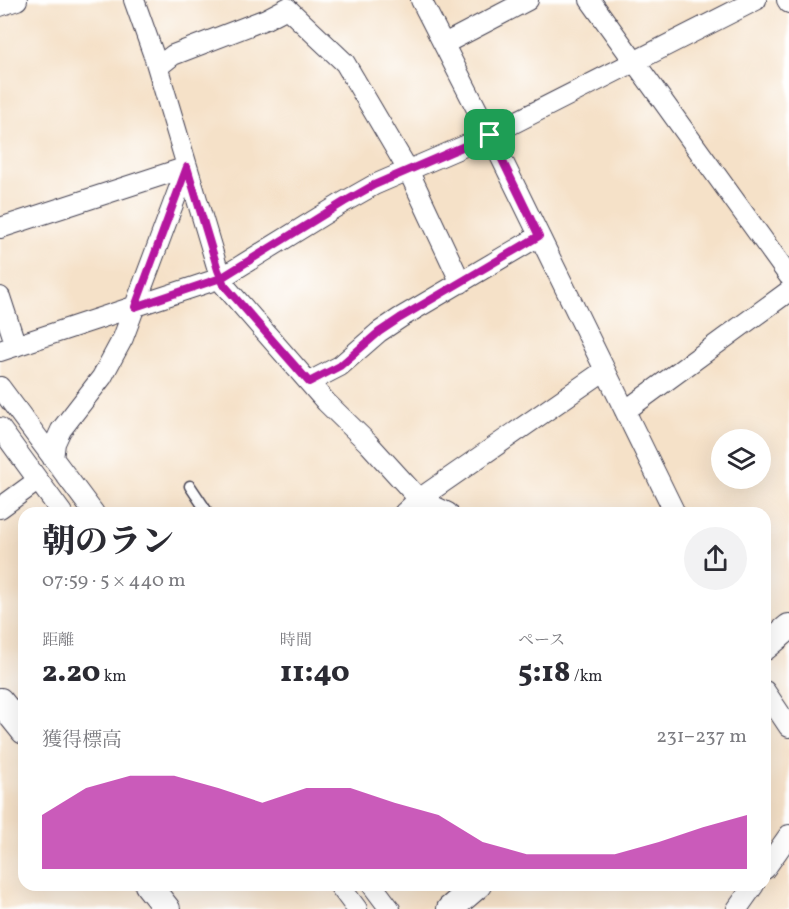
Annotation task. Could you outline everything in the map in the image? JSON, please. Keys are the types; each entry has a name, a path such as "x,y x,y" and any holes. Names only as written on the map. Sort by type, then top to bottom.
{"street":[{"path":"0,6 17,0"},
{"path":"134,0 158,67 224,285 309,382 419,499 436,507"},
{"path":"421,0 490,135 672,507"},
{"path":"444,44 528,0"},
{"path":"590,0 789,276"},
{"path":"0,297 8,349 221,278 344,202 408,170 490,135 756,0"},
{"path":"158,67 173,55 266,19 287,8 345,63 408,170 460,283"},
{"path":"0,228 187,167"},
{"path":"53,459 55,443 61,430 102,377 123,338 187,167"},
{"path":"309,382 340,366 379,332 400,318 539,236"},
{"path":"625,411 789,291"},
{"path":"410,507 605,370"},
{"path":"0,387 89,507"},
{"path":"0,428 58,507"},
{"path":"0,508 38,481"},
{"path":"771,642 789,627"},
{"path":"771,700 789,727"},
{"path":"0,701 18,724"},
{"path":"771,861 789,836"},
{"path":"153,891 167,909"},
{"path":"344,891 357,909"},
{"path":"376,891 390,909"},
{"path":"450,909 471,891"},
{"path":"737,909 750,891"}],"lane":[{"path":"190,486 204,507"}],"route":[{"path":"490,135 374,185 221,278 135,307 187,167 218,270 221,278 224,285 309,382 340,366 379,332 400,318 539,236 490,135"}]}
